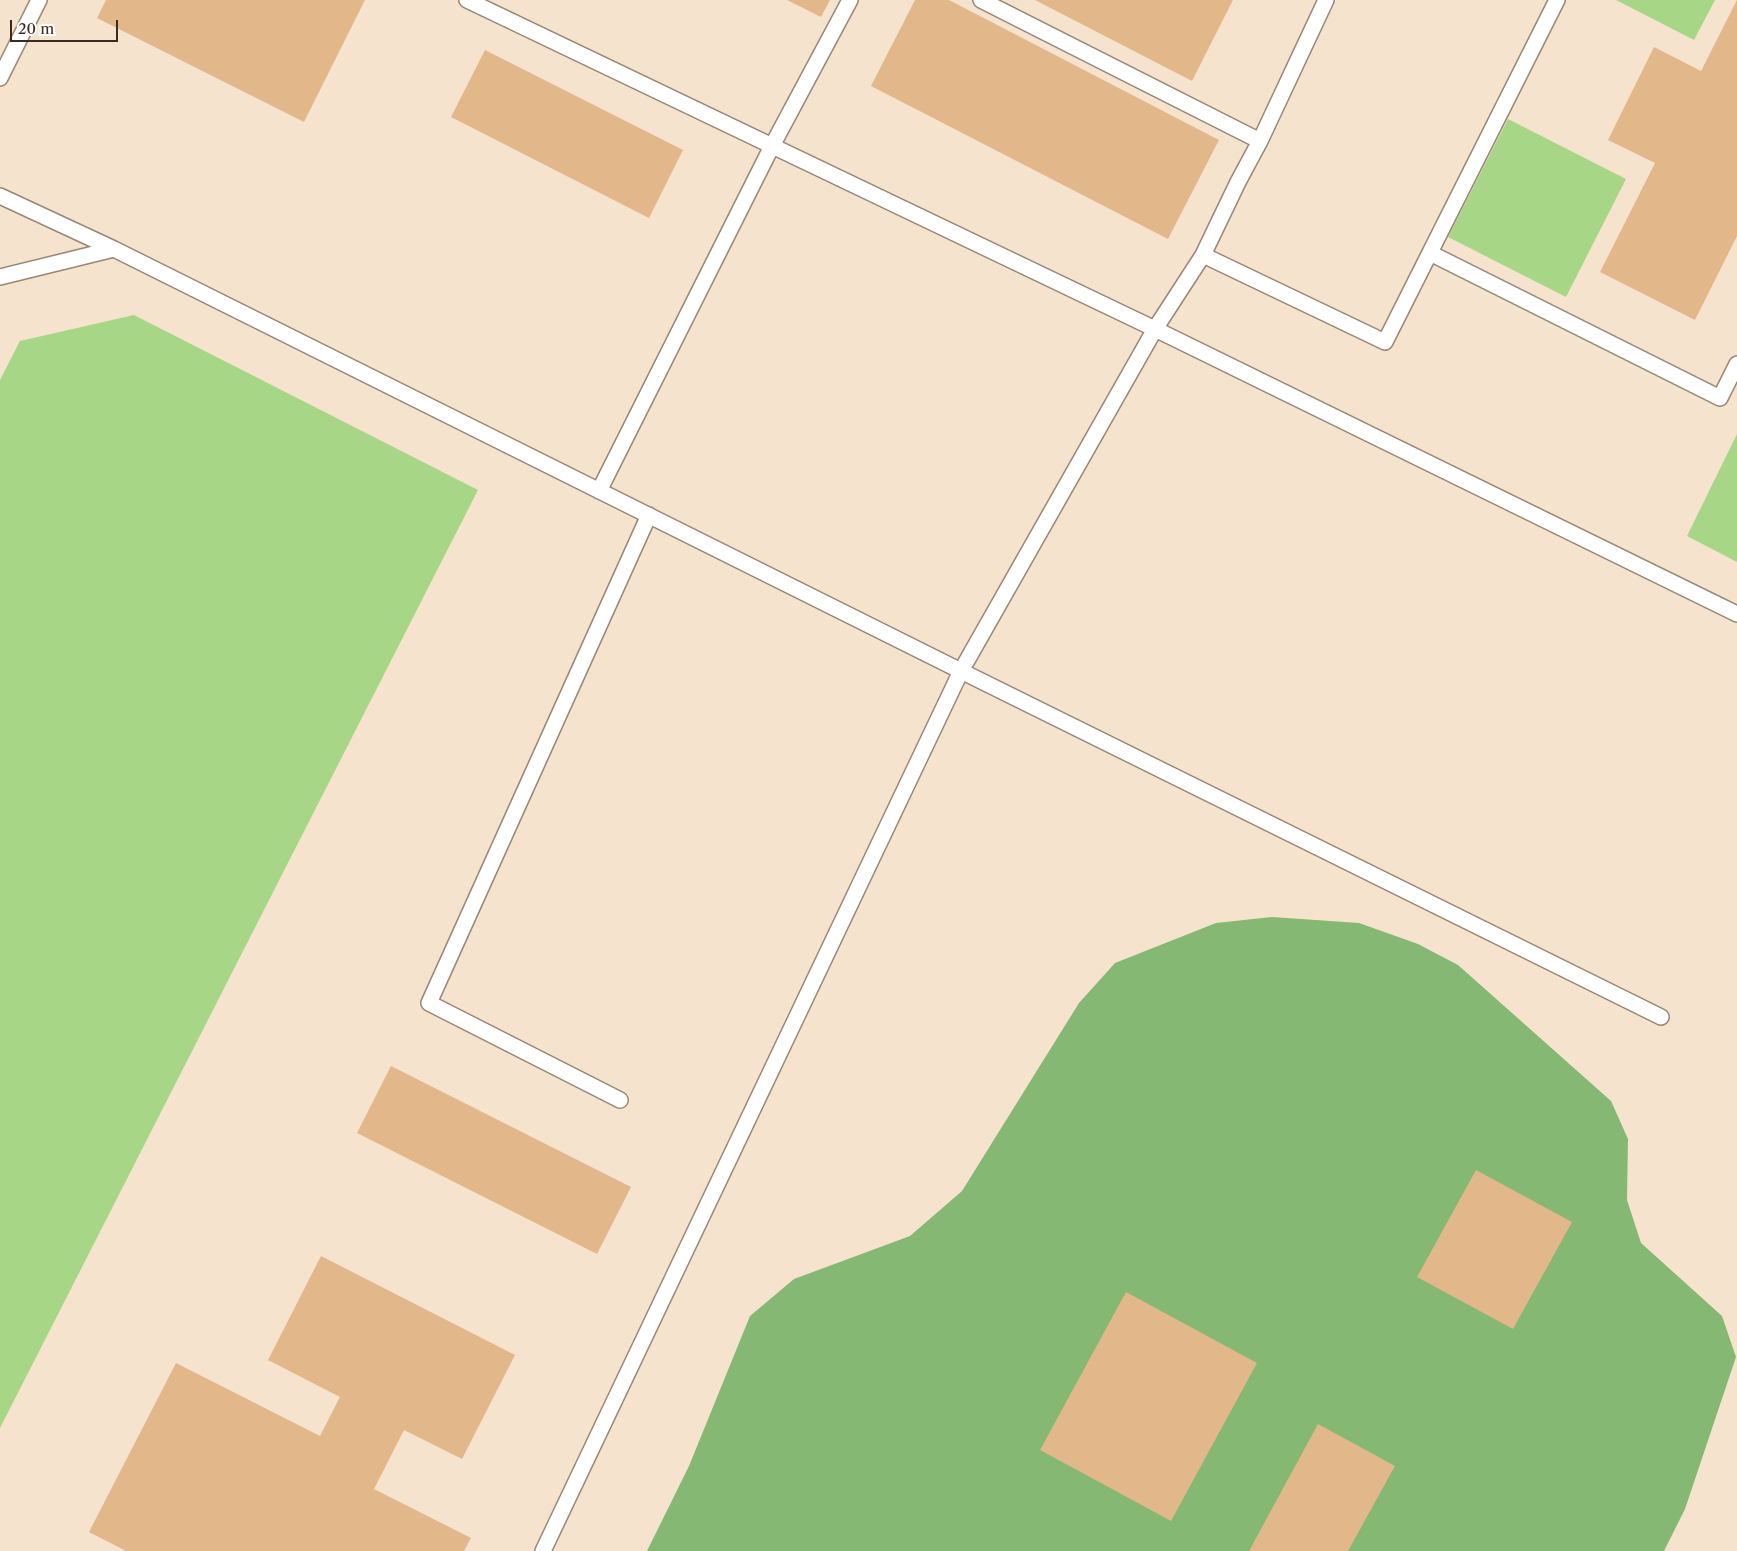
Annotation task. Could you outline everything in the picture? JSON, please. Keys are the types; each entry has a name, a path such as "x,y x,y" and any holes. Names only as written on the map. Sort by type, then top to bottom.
{"lane":[{"path":"0,78 39,0"},
{"path":"467,0 1155,329 1737,614"},
{"path":"599,490 772,146 850,0"},
{"path":"981,0 1260,141"},
{"path":"543,1551 961,671 1155,329 1203,255 1260,141 1326,0"},
{"path":"1203,255 1385,342 1556,0"},
{"path":"0,196 114,249 1661,1017"},
{"path":"0,277 114,249"},
{"path":"1430,254 1720,398 1737,364"},
{"path":"620,1100 429,1003 649,516"}],"green space":[{"path":"1616,0 1715,0 1694,40"},
{"path":"1508,119 1626,179 1566,297 1448,237"},
{"path":"134,315 478,490 0,1428 0,380 20,341"},
{"path":"1737,434 1737,562 1687,536"},
{"path":"1272,917 1359,923 1418,944 1458,965 1611,1101 1628,1139 1627,1200 1641,1243 1722,1316 1736,1357 1685,1509 1664,1551 647,1551 689,1466 750,1316 794,1279 910,1236 962,1191 1079,1003 1115,963 1216,923"}],"building":[{"path":"106,0 365,0 304,122 97,18"},
{"path":"787,0 830,0 821,17"},
{"path":"915,0 949,0 1219,140 1168,239 871,86"},
{"path":"1035,0 1233,0 1192,81"},
{"path":"1737,0 1737,236 1695,320 1600,272 1655,163 1608,140 1654,47 1701,71"},
{"path":"485,50 683,150 649,218 451,117"},
{"path":"391,1066 631,1187 597,1254 357,1133"},
{"path":"1476,1170 1572,1222 1513,1329 1417,1277"},
{"path":"321,1256 515,1355 462,1459 404,1430 374,1489 471,1538 464,1551 126,1551 89,1532 176,1363 320,1436 340,1397 268,1360"},
{"path":"1126,1292 1257,1363 1171,1521 1040,1450"},
{"path":"1318,1424 1395,1466 1348,1551 1249,1551"}]}
